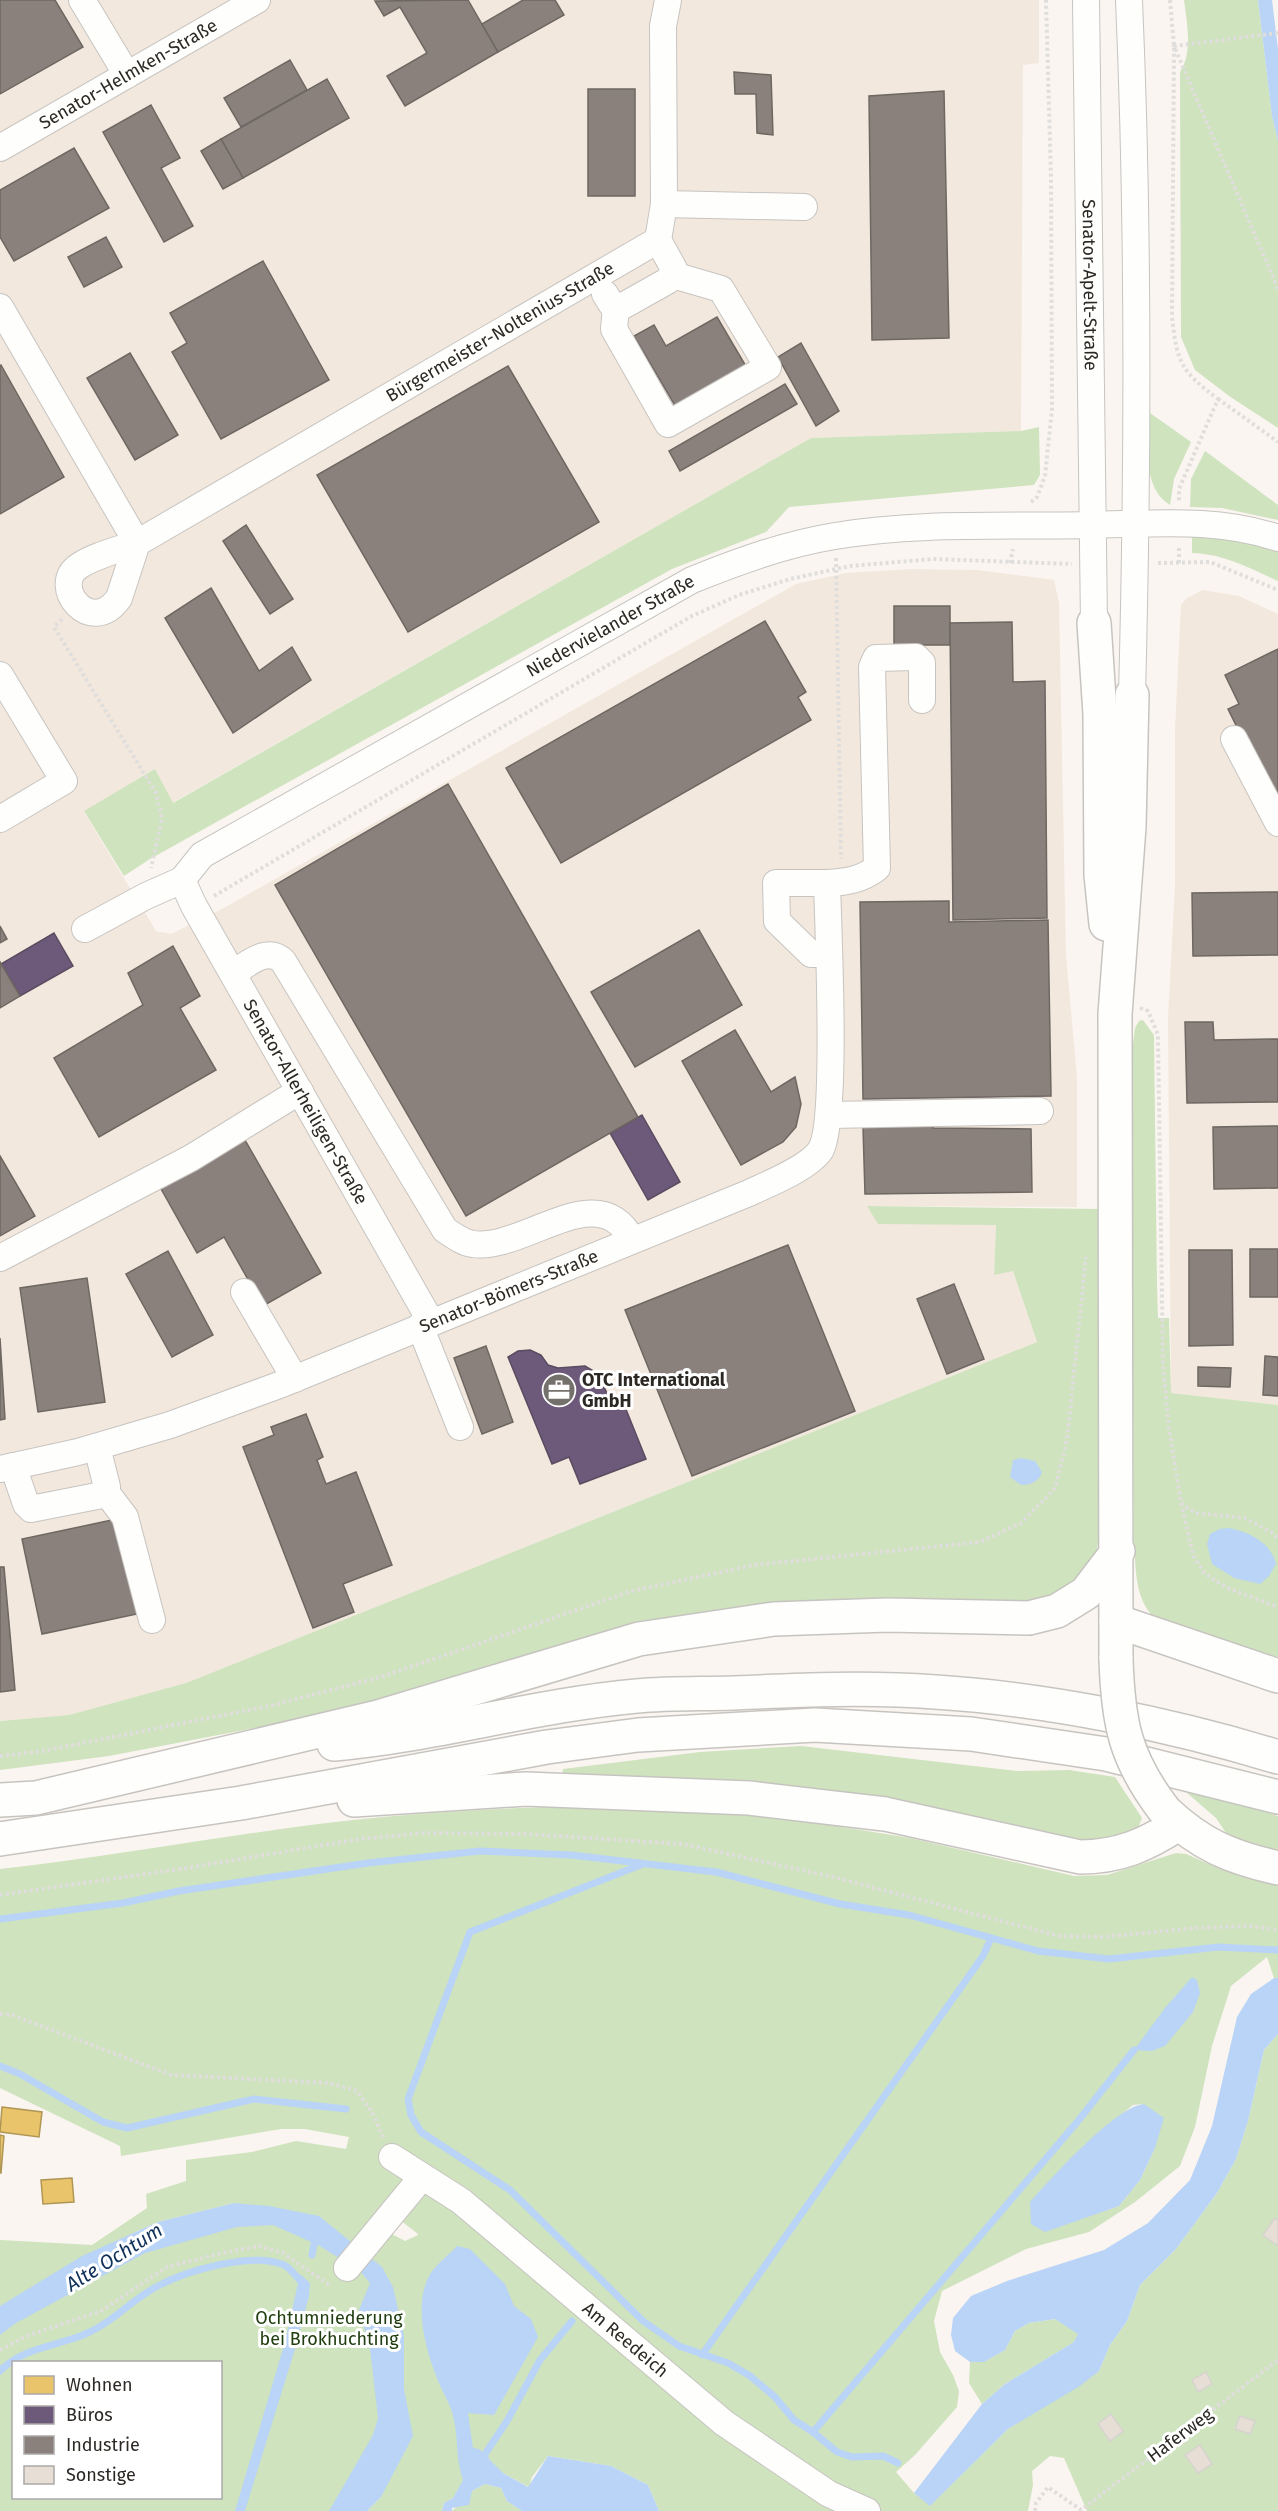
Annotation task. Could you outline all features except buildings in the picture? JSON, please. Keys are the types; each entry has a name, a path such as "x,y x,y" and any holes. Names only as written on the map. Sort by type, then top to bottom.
{"highway":[{"path":"1094,623 1100,714 1101,875 1116,1006"},
{"path":"1131,695 1129,827 1116,1006 1118,1551 1116,1659 1118,1701 1130,1754 1144,1784 1172,1818 1212,1848 1243,1860 1278,1868"},
{"path":"0,1800 36,1798 378,1717 639,1639 774,1619 887,1615 1029,1618 1057,1611 1086,1593 1118,1551"},
{"path":"1116,1621 1278,1676"},
{"path":"225,1755 383,1740 499,1717 637,1696 823,1689 935,1692 1018,1702 1083,1712 1185,1733 1278,1757"},
{"path":"0,1839 241,1803 547,1747 638,1735 815,1725 970,1734 1106,1754 1278,1797"},
{"path":"241,1803 382,1799 526,1789 749,1797 885,1814 1080,1857 1102,1857 1127,1852 1172,1818"}],"street":[{"path":"82,0 127,75"},
{"name":"Senator-Helmken-Straße","path":"0,148 257,0"},
{"path":"616,307 621,307 669,280 673,275 674,269 658,240 664,204 663,26 668,0"},
{"name":"Senator-Apelt-Straße","path":"1086,0 1094,623"},
{"path":"1129,0 1133,99 1136,523 1131,695"},
{"path":"664,204 804,207"},
{"name":"Bürgermeister-Noltenius-Straße","path":"75,603 69,589 69,581 79,566 137,543 658,240"},
{"path":"594,277 616,307 614,329 668,424 768,367 721,289 673,275"},
{"path":"0,307 137,543 120,598 114,605 107,611 89,612 75,603"},
{"path":"1092,525 1179,523 1251,528 1278,538"},
{"name":"Niedervielander Straße","path":"182,880 202,855 693,580 737,562 835,536 892,529 1092,525"},
{"path":"828,954 811,954 777,921 777,883 847,882 865,877 877,868 872,667 876,657 916,657 922,663 922,700"},
{"path":"0,675 64,781 0,819"},
{"path":"1234,739 1278,823"},
{"path":"85,928 182,880"},
{"name":"Senator-Allerheiligen-Straße","path":"182,880 194,906 300,1092 426,1324 460,1427"},
{"name":"Senator-Bömers-Straße","path":"7,1467 97,1447 170,1425 295,1379 749,1193 800,1167 820,1151 829,1115 827,883"},
{"path":"233,973 267,955 278,956 283,961 445,1230 458,1239 472,1244 494,1243 514,1238 576,1214 589,1214 604,1215 615,1219 625,1226 632,1240"},
{"path":"0,1258 191,1158 300,1092"},
{"path":"829,1115 1041,1112"},
{"path":"244,1293 295,1379"},
{"path":"97,1447 106,1492 126,1517 152,1620"},
{"path":"7,1467 26,1504 31,1509 44,1509 106,1492"},
{"name":"Am Reedeich","path":"392,2157 461,2201 724,2424 819,2488 867,2511"},
{"path":"347,2268 422,2177"}],"path":[{"path":"1010,563 1023,508 1037,497 1045,476 1053,409 1051,178 1046,0"},
{"path":"1170,0 1174,46 1172,317 1175,351 1192,379 1278,441"},
{"path":"1174,46 1278,33"},
{"path":"1174,46 1278,289"},
{"path":"1179,563 1179,489 1218,399"},
{"path":"827,883 841,862 835,536"},
{"path":"194,906 224,892 690,617 739,595 790,579 837,569 933,559 1092,564"},
{"path":"1135,564 1210,562 1278,590"},
{"path":"75,603 54,627 156,793 162,819 146,896"},
{"path":"1116,1006 1148,1011 1158,1035 1163,1364 1169,1429 1181,1502 1193,1555 1204,1572 1227,1588 1278,1607"},
{"path":"0,1756 43,1751 285,1702 384,1676 632,1591 754,1565 980,1542 1000,1533 1021,1523 1055,1488 1067,1440 1086,1265"},
{"path":"1181,1502 1196,1514 1245,1518 1271,1532 1278,1539"},
{"path":"0,1894 187,1868 360,1839 425,1833 525,1834 683,1844 833,1877 1059,1936 1103,1937 1196,1928 1250,1926 1278,1930"},
{"path":"0,2014 12,2015 171,2075 330,2083 357,2091 373,2114 392,2157"},
{"path":"0,2350 24,2337 101,2311 167,2267 222,2253 260,2246 283,2253 333,2287 347,2268"},
{"name":"Haferweg","path":"1081,2510 1278,2360"},
{"path":"1035,2511 1036,2503 1048,2487 1081,2510"}],"shaded area":[{"path":"0,0 1039,0 1039,63 1023,65 1021,431 811,438 172,803 155,769 84,812 156,931 171,934 222,909 796,584 846,573 912,569 977,570 1054,580 1059,603 1066,955 1077,1078 1077,1207 868,1206 879,1224 996,1224 994,1274 1013,1271 1037,1342 186,1683 69,1715 0,1721"},
{"path":"1203,590 1239,596 1278,614 1278,1405 1171,1393 1168,1018 1175,885 1175,729 1181,605 1187,598"}],"green space":[{"path":"1184,0 1258,0 1272,116 1278,141 1278,428 1229,396 1195,370 1181,337 1180,72 1188,47"},
{"path":"1150,413 1191,442 1174,479 1170,505 1154,487 1148,464 1148,414"},
{"path":"1039,427 1040,475 1034,485 789,507 766,532 672,569 150,859 124,876 84,811 155,769 173,803 811,438 1021,431"},
{"path":"1205,451 1278,505 1278,520 1222,508 1190,507 1191,479"},
{"path":"1230,536 1278,549 1278,581 1226,559 1192,553 1192,537"},
{"path":"1143,1020 1154,1035 1158,1318 1169,1318 1171,1393 1278,1405 1278,1657 1165,1626 1147,1609 1139,1588 1134,1540 1131,1059 1135,1028 1139,1021"},
{"path":"867,1206 1099,1209 1103,1512 1096,1555 1080,1581 1053,1599 1025,1605 909,1602 460,1679 327,1714 109,1756 0,1770 0,1721 69,1715 186,1683 1037,1342 1013,1271 994,1275 996,1225 878,1224"},
{"path":"801,1746 1017,1771 1069,1770 1115,1777 1142,1818 1135,1836 1104,1845 812,1789 700,1779 562,1776 563,1769 700,1752"},
{"path":"1186,1792 1244,1805 1278,1816 1278,1850 1243,1841 1226,1833 1216,1818"},
{"name":"Ochtumniederung bei Brokhuchting","path":"574,1806 763,1814 910,1838 1074,1876 1107,1875 1176,1853 1186,1854 1218,1868 1278,1883 1278,1978 1274,1978 1267,1957 1231,1986 1212,2046 1195,2127 1180,2166 1135,2202 1089,2232 1026,2249 942,2291 934,2321 940,2352 959,2391 957,2407 915,2455 896,2472 914,2493 930,2505 1008,2429 1099,2371 1110,2345 1127,2321 1140,2285 1176,2249 1217,2193 1236,2159 1248,2121 1264,2050 1278,2034 1278,2511 1087,2511 1064,2458 1050,2456 1032,2471 1033,2485 1028,2511 659,2511 648,2485 611,2466 548,2456 532,2477 529,2487 503,2473 460,2486 453,2498 444,2503 442,2511 367,2511 381,2497 343,2511 0,2511 0,2240 92,2245 147,2208 146,2194 186,2181 186,2160 252,2152 296,2141 346,2149 349,2137 305,2129 281,2129 121,2156 120,2146 0,2088 0,1869 335,1822 479,1810","holes":["1176,1995 1193,2012 1178,2026 1135,2050","1144,2104 1155,2148 1140,2180 1119,2206 1098,2213 1083,2146 1133,2105","234,2203 245,2205 127,2236 158,2222","382,2206 418,2235 405,2241 386,2231"]},
{"path":"1055,2319 1079,2333 1074,2342 1005,2384 982,2404 969,2383 970,2362 984,2362 1005,2350 1015,2331 1029,2323"},
{"path":"485,2484 501,2488 507,2501 522,2511 452,2511 472,2491"}],"water":[{"path":"1258,0 1272,0 1278,49 1278,141 1272,116"},
{"path":"1021,1458 1035,1461 1042,1472 1034,1482 1021,1485 1010,1477 1013,1460"},
{"path":"1229,1528 1252,1536 1270,1550 1276,1564 1269,1576 1260,1584 1234,1578 1212,1564 1207,1544 1210,1534"},
{"path":"1192,1977 1197,1980 1200,1993 1193,2012 1165,2046 1152,2051 1134,2050 1165,2008"},
{"path":"1274,1978 1278,1978 1278,2034 1264,2050 1248,2121 1236,2159 1217,2193 1176,2249 1140,2285 1127,2321 1110,2345 1099,2371 1080,2386 1008,2429 930,2506 914,2493 982,2404 1005,2384 1074,2342 1078,2334 1055,2319 1029,2323 1015,2331 1005,2350 984,2362 970,2362 955,2351 951,2335 953,2318 971,2296 1007,2281 1104,2250 1148,2223 1190,2180 1212,2126 1237,2017 1251,1994"},
{"path":"1144,2104 1164,2118 1155,2148 1140,2180 1119,2206 1045,2232 1031,2224 1030,2202 1052,2177 1084,2145 1117,2117"},
{"name":"Alte Ochtum","path":"234,2203 269,2206 319,2216 382,2267 393,2287 404,2336 404,2389 413,2436 381,2497 367,2511 329,2511 373,2435 378,2418 370,2349 359,2310 370,2283 360,2271 318,2245 273,2225 237,2227 145,2253 16,2323 0,2335 0,2306 82,2256 158,2222"},
{"path":"457,2246 470,2249 505,2284 514,2306 531,2319 538,2337 494,2415 468,2413 473,2448 479,2449 503,2473 528,2487 548,2456 611,2466 648,2485 659,2511 522,2511 507,2501 501,2488 485,2484 472,2491 469,2505 452,2508 452,2511 442,2511 444,2503 453,2498 463,2480 452,2412 434,2371 426,2344 422,2301 429,2276"},
{"path":"300,2274 310,2283 309,2296 295,2349 245,2511 235,2511 285,2342"}],"waterway":[{"path":"0,1919 123,1903 179,1891 368,1863 480,1851 571,1855 716,1872 840,1904 909,1915 1038,1951 1109,1959 1218,1947 1278,1950"},
{"path":"643,1864 470,1932 408,2099 411,2115 421,2132 510,2190 643,2321 679,2346 728,2363 750,2376 775,2397 794,2420 837,2452 852,2457 883,2456 898,2463"},
{"path":"702,2355 983,1956 991,1938"},
{"path":"813,2432 1078,2121 1134,2050"},
{"path":"0,2066 20,2074 103,2122 127,2128 254,2099 346,2109"},
{"path":"312,2255 316,2234"},
{"path":"0,2371 18,2357 29,2352 73,2339 93,2330 156,2287 201,2269 255,2260 271,2261 287,2266 303,2284"},
{"path":"485,2462 485,2454 507,2421 540,2360 572,2321"}],"place":[{"name":"OTC International GmbH","path":"559,1390"}]}
